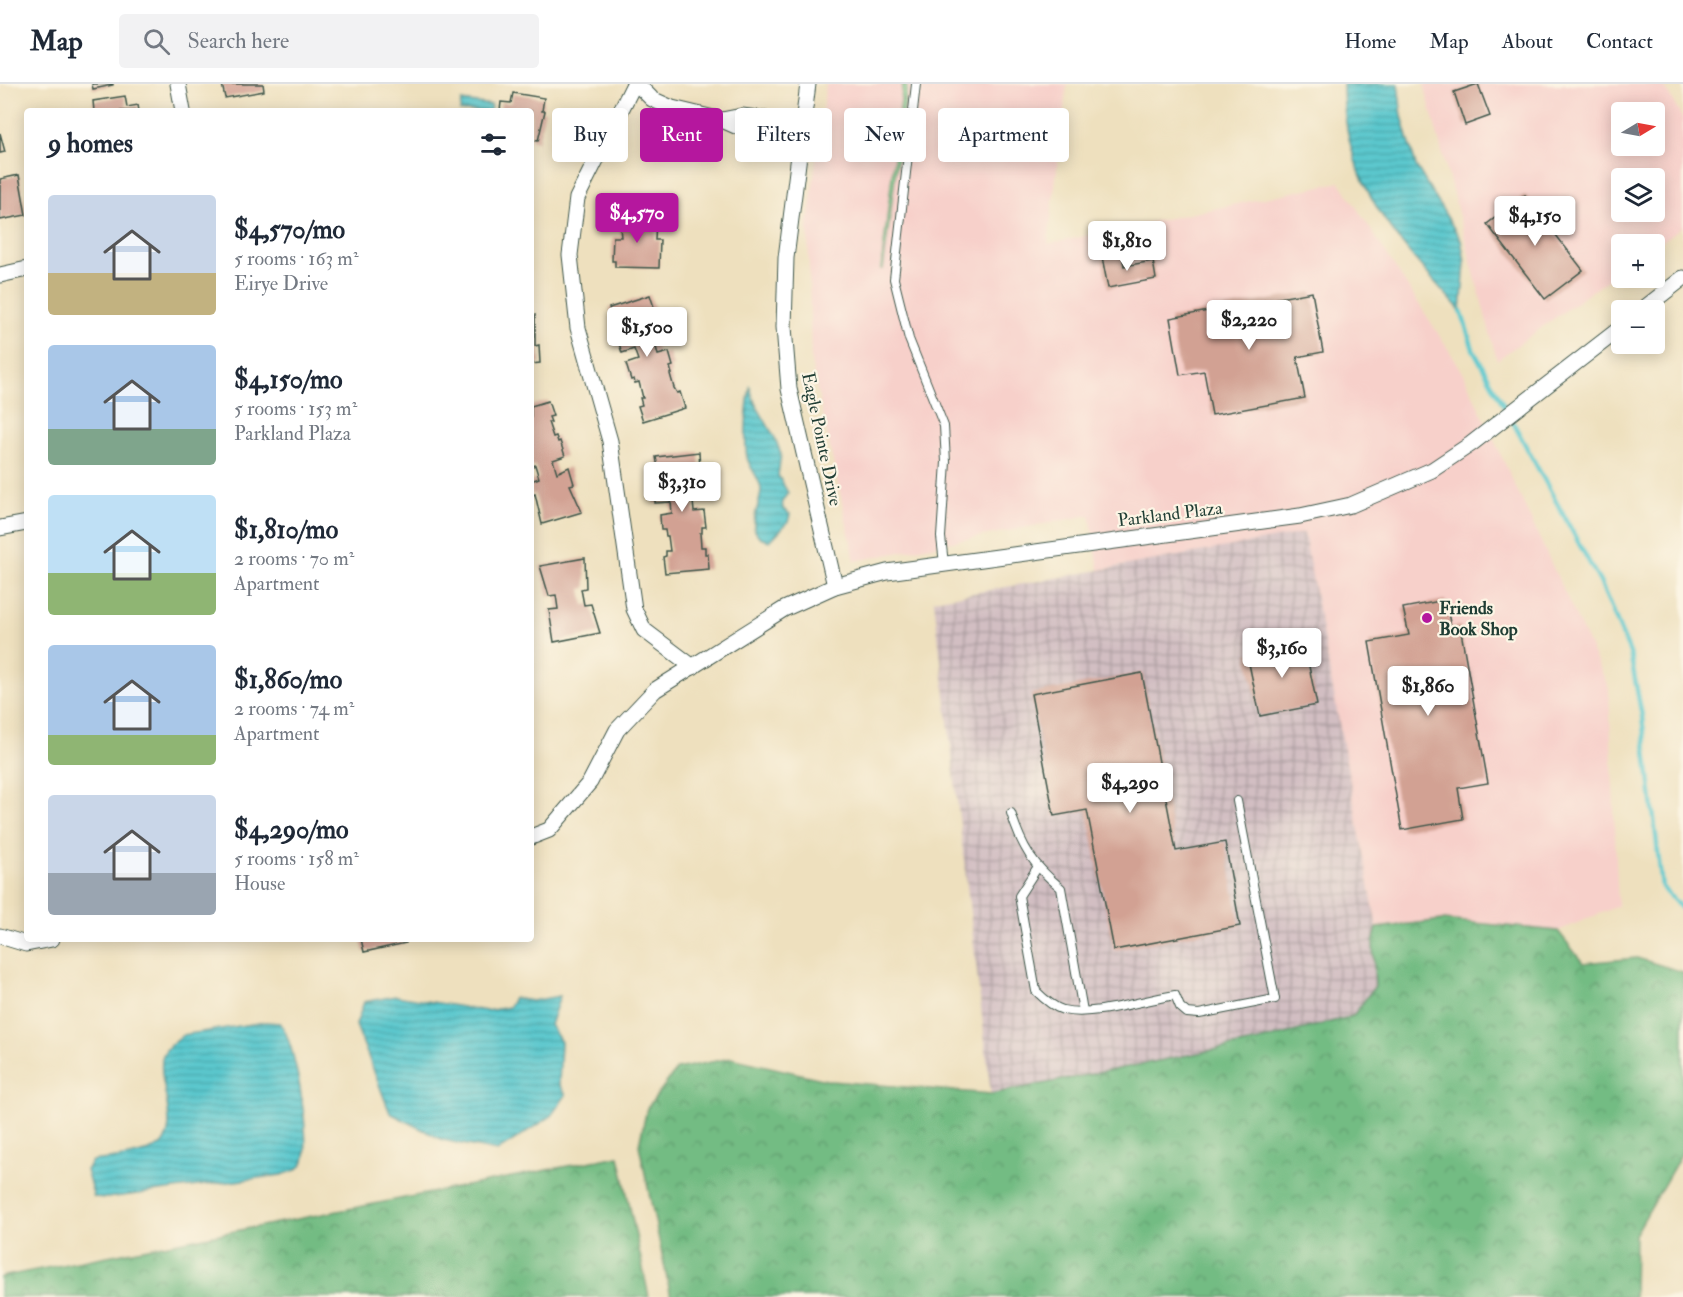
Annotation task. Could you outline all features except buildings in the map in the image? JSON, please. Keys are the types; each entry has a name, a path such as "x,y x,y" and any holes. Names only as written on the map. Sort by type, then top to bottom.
{"street":[{"path":"178,84 182,108"},
{"path":"693,667 644,630 634,609 609,441 578,328 571,265 577,198 635,84 652,99 672,108 722,120 735,117"},
{"name":"Eagle Pointe Drive","path":"805,108 808,84"},
{"name":"Eagle Pointe Drive","path":"798,162 786,258 784,327 789,389 835,586"},
{"path":"0,274 24,270"},
{"path":"1655,300 1683,278"},
{"name":"Parkland Plaza","path":"534,836 549,830 590,782 617,730 656,690 760,622 835,586 887,572 1327,511 1371,498 1415,480 1448,460 1611,336"},
{"path":"0,528 24,524"},
{"path":"0,936 26,945 39,942"}],"lane":[{"path":"916,84 894,279 909,339 944,426 946,462 941,537 944,564"},
{"path":"1037,868 1020,896 1036,991 1047,1002 1062,1010 1083,1011 1175,995 1187,1014 1200,1014 1275,999 1237,801"},
{"path":"1011,813 1018,838 1037,868 1061,888 1083,1011"}],"shaded area":[{"path":"826,84 1067,84 1064,108 938,108 938,162 1058,162 1048,244 1340,182 1461,369 1609,688 1618,906 1558,931 1443,920 1377,928 1304,534 1099,570 1090,515 855,561 811,362 808,222 816,162 832,162 832,108 823,108"},
{"path":"1424,84 1663,84 1683,119 1683,226 1665,240 1665,234 1611,234 1611,277 1497,360"},
{"path":"1304,533 1377,928 1373,943 1375,986 1353,1016 1259,1041 991,1094 934,600"}],"green space":[{"path":"903,84 907,84 904,108 900,108"},
{"path":"894,162 897,162 883,269 881,269"},
{"path":"1443,920 1558,931 1583,963 1637,958 1683,972 1683,1151 1635,1235 1634,1297 671,1297 639,1145 647,1108 677,1069 731,1058 831,1081 991,1094 1259,1041 1353,1016 1375,986 1373,943 1377,928"},
{"path":"619,1156 649,1297 0,1297 0,1277"}],"water":[{"path":"1343,84 1398,84 1402,116 1416,166 1461,240 1465,262 1461,311 1396,235 1363,182 1352,153 1345,120"},
{"path":"461,101 491,105 490,108 460,108"},
{"path":"750,388 755,403 775,438 781,454 778,475 788,493 782,501 783,509 790,514 788,522 770,541 761,538 754,527 761,487 748,461 746,450 746,422"},
{"path":"396,996 486,1011 509,1007 514,998 532,1001 560,996 550,1025 561,1042 559,1084 566,1095 550,1117 497,1151 443,1140 390,1113 356,1025 364,1002"},
{"path":"265,1022 280,1023 286,1033 296,1068 306,1149 304,1161 300,1167 281,1175 107,1198 94,1197 86,1170 92,1161 141,1153 156,1148 164,1141 169,1119 162,1066 164,1052 169,1046 183,1035"}],"waterway":[{"path":"1461,311 1473,349 1601,584 1630,653 1642,716 1662,887 1683,910"}],"place":[{"name":"Friends Book Shop","path":"1427,618"}]}
